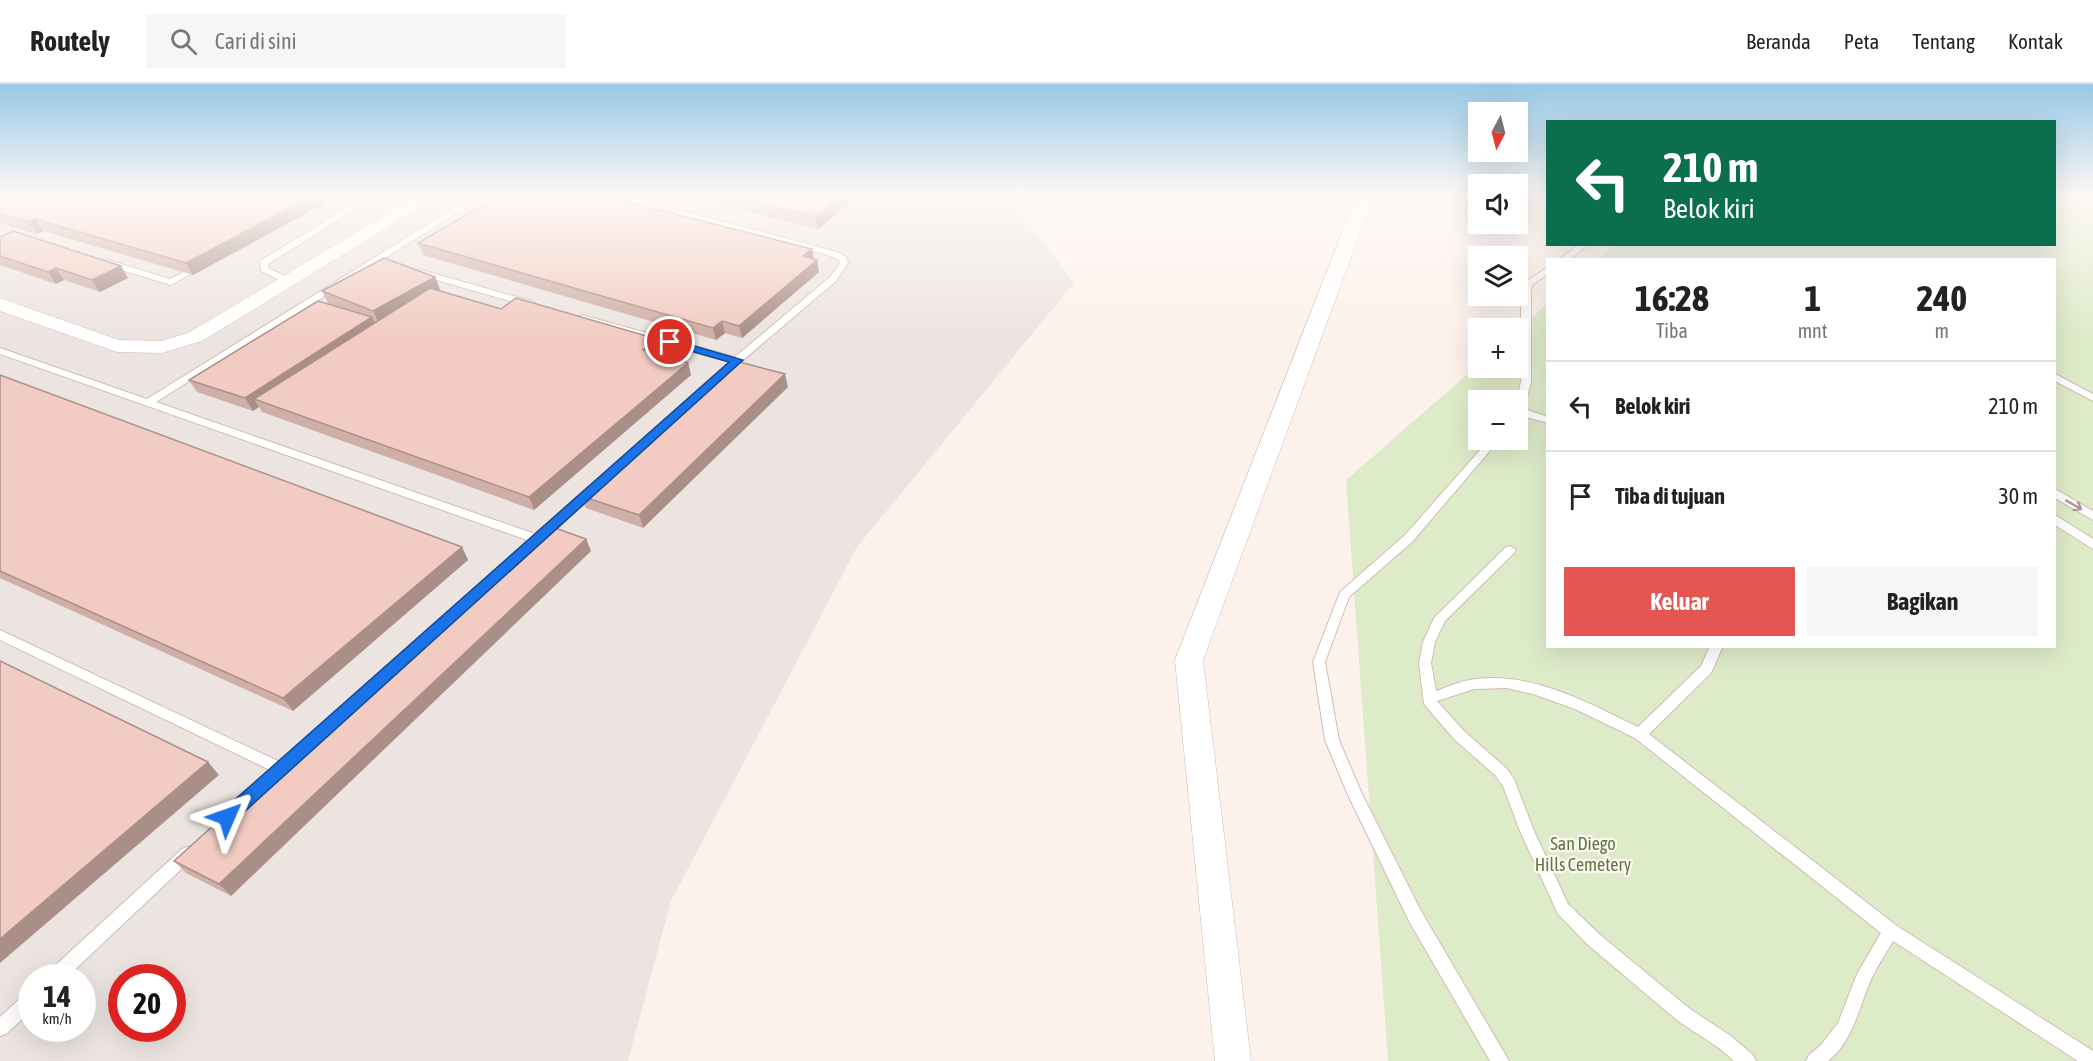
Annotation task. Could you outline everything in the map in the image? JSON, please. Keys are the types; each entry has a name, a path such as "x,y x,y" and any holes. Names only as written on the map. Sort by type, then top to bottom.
{"street":[{"path":"0,304 117,346 162,347 195,337 352,243"},
{"path":"1233,1061 1189,660 1348,243"}],"lane":[{"path":"288,281 264,269 263,263 296,243"},
{"path":"147,403 405,243"},
{"path":"720,376 833,279 841,269 843,259 834,254 792,243"},
{"path":"1566,258 1582,246"},
{"path":"94,259 171,282 188,273"},
{"path":"376,261 387,264"},
{"path":"410,270 546,308"},
{"path":"1524,390 1526,382 1526,292 1528,285 1546,272"},
{"path":"568,314 737,360"},
{"path":"0,351 533,542 598,484"},
{"path":"2056,378 2093,398"},
{"path":"1528,415 1546,419"},
{"path":"1485,450 1408,538 1344,595 1319,662 1332,740 1355,795 1415,916 1500,1061"},
{"path":"2056,494 2093,516"},
{"path":"2056,520 2093,545"},
{"path":"1510,550 1440,618 1429,642 1425,663 1431,704 1448,724 1501,772 1509,783 1527,831 1563,909 1593,939 1684,1015 1725,1042 1747,1061"},
{"path":"0,635 279,768"},
{"path":"1640,734 1706,669 1716,648"},
{"path":"1430,698 1474,684 1508,682 1580,705 1640,734 1891,931 2093,1061"},
{"path":"69,964 193,849"},
{"path":"1815,1061 1831,1050 1844,1032 1868,967 1891,931"},
{"path":"0,1029 18,1012"}],"shaded area":[{"path":"0,243 1043,243 1074,283 857,547 671,901 628,1061 0,1061"}],"green space":[{"name":"San Diego Hills Cemetery","path":"2056,243 2093,243 2093,1061 1388,1061 1346,480 1468,374 1468,378 1528,378 1528,321 1546,305 1546,648 2056,648 2056,258 1599,258 1613,246 2056,246"}],"building":[{"path":"0,243 49,243 121,266 92,280 56,268 48,272 0,256"},
{"path":"116,243 224,243 186,263"},
{"path":"418,243 787,243 812,249 803,256 817,260 739,326 722,321 713,328"},
{"path":"384,258 435,277 373,311 322,291"},
{"path":"430,288 501,309 516,298 657,339 643,350 688,363 529,497 254,399"},
{"path":"318,301 372,317 245,398 189,380"},
{"path":"732,360 785,374 639,515 581,496"},
{"path":"0,375 462,547 283,698 0,571"},
{"path":"547,525 586,539 219,884 174,861"},
{"path":"0,661 208,762 0,939"}],"route":[{"path":"227,817 737,360 670,342"}]}
